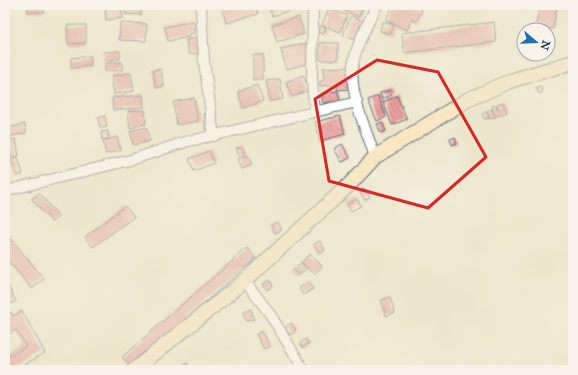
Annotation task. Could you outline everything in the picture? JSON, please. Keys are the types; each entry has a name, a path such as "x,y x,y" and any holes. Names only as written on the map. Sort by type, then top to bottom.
{"main road":[{"path":"134,370 245,280 350,184 375,157 466,100 510,81 573,62"}],"street":[{"path":"201,5 204,61 214,136"},
{"path":"314,5 312,82 315,112"},
{"path":"375,157 357,102 352,76 357,49 377,5"},
{"path":"5,191 134,159 185,142 357,102"},
{"path":"245,280 270,314 304,370"}],"highlighted area":[{"path":"377,60 438,72 486,157 428,208 329,181 315,99"}],"building":[{"path":"27,5 44,5 44,12 28,12"},
{"path":"105,5 121,5 123,18 106,20"},
{"path":"126,5 142,5 141,15 125,14"},
{"path":"230,5 256,5 258,14 226,23 222,7"},
{"path":"269,5 306,5 306,6 272,16"},
{"path":"331,5 364,5 359,17"},
{"path":"393,5 419,5 417,7 422,10 416,22 412,19 407,30 386,20"},
{"path":"540,5 557,5 554,22 537,22"},
{"path":"329,8 347,16 340,32 322,25"},
{"path":"351,16 363,21 355,40 343,35"},
{"path":"299,17 304,34 277,42 272,25"},
{"path":"194,21 196,27 193,28 194,33 188,34 189,37 168,41 165,27"},
{"path":"382,22 394,24 391,34 380,31"},
{"path":"494,22 496,42 404,53 402,33"},
{"path":"120,23 147,24 146,41 119,40"},
{"path":"67,25 86,25 86,43 68,44"},
{"path":"320,26 326,28 324,34 318,32"},
{"path":"196,38 198,53 189,54 186,40"},
{"path":"306,43 311,63 286,69 281,49"},
{"path":"320,43 338,43 338,60 320,60"},
{"path":"120,51 120,59 104,60 103,52"},
{"path":"253,55 263,55 263,80 253,80"},
{"path":"91,56 91,66 71,68 71,58"},
{"path":"122,62 122,70 105,71 105,63"},
{"path":"348,67 349,89 337,90 337,85 320,86 320,81 324,81 323,68"},
{"path":"161,69 164,86 156,88 153,70"},
{"path":"131,73 134,91 114,94 111,76"},
{"path":"303,75 309,90 292,97 286,82"},
{"path":"280,79 283,99 270,101 266,81"},
{"path":"257,85 263,101 243,108 238,91"},
{"path":"541,87 543,92 539,94 537,88"},
{"path":"390,90 392,95 382,99 380,93"},
{"path":"338,91 340,101 323,103 321,93"},
{"path":"143,95 144,107 113,110 112,98"},
{"path":"378,96 386,117 377,121 368,100"},
{"path":"397,96 407,119 392,125 383,102"},
{"path":"194,98 198,121 177,125 173,102"},
{"path":"503,102 507,112 495,117 492,106 496,105 498,110 497,104"},
{"path":"492,109 495,117 490,119 487,111"},
{"path":"145,110 146,124 135,125 136,127 130,128 128,111"},
{"path":"487,112 489,118 484,119 482,114"},
{"path":"204,113 209,113 210,129 205,129"},
{"path":"105,116 107,127 100,128 98,118"},
{"path":"340,116 345,134 320,141 315,122"},
{"path":"382,122 386,131 381,133 377,124"},
{"path":"25,124 26,133 7,137 5,128"},
{"path":"146,127 150,141 133,145 130,131"},
{"path":"108,131 109,139 102,140 101,132"},
{"path":"117,137 121,150 106,154 103,141"},
{"path":"455,137 457,143 452,145 450,139"},
{"path":"16,139 19,156 5,159 5,142"},
{"path":"342,144 350,158 342,162 334,149"},
{"path":"242,146 246,154 240,157 236,148"},
{"path":"209,151 214,163 194,171 189,159"},
{"path":"248,155 252,165 242,169 238,159"},
{"path":"18,158 23,174 17,176 11,160"},
{"path":"365,190 370,197 365,200 360,193"},
{"path":"39,193 59,216 52,222 32,199"},
{"path":"357,199 361,206 351,211 347,204"},
{"path":"125,206 134,217 93,247 85,237"},
{"path":"278,222 282,230 275,233 271,225"},
{"path":"7,234 44,279 32,289 5,257 5,236"},
{"path":"320,241 325,250 320,254 314,244"},
{"path":"247,248 256,258 130,367 122,357"},
{"path":"310,254 322,266 314,274 302,262"},
{"path":"301,263 306,269 298,276 293,269"},
{"path":"5,280 16,301 5,307"},
{"path":"270,280 273,286 267,290 263,284"},
{"path":"308,282 313,289 303,295 299,288"},
{"path":"390,297 395,313 386,316 381,300"},
{"path":"251,309 254,319 246,321 243,312"},
{"path":"22,311 45,353 15,370 5,370 5,349 10,356 26,346 16,330 5,337 5,316 11,312 13,316"},
{"path":"291,323 296,330 290,335 285,328"},
{"path":"262,331 270,346 264,349 256,334"},
{"path":"306,339 309,343 303,348 300,343"},
{"path":"187,363 191,370 177,370"}]}
